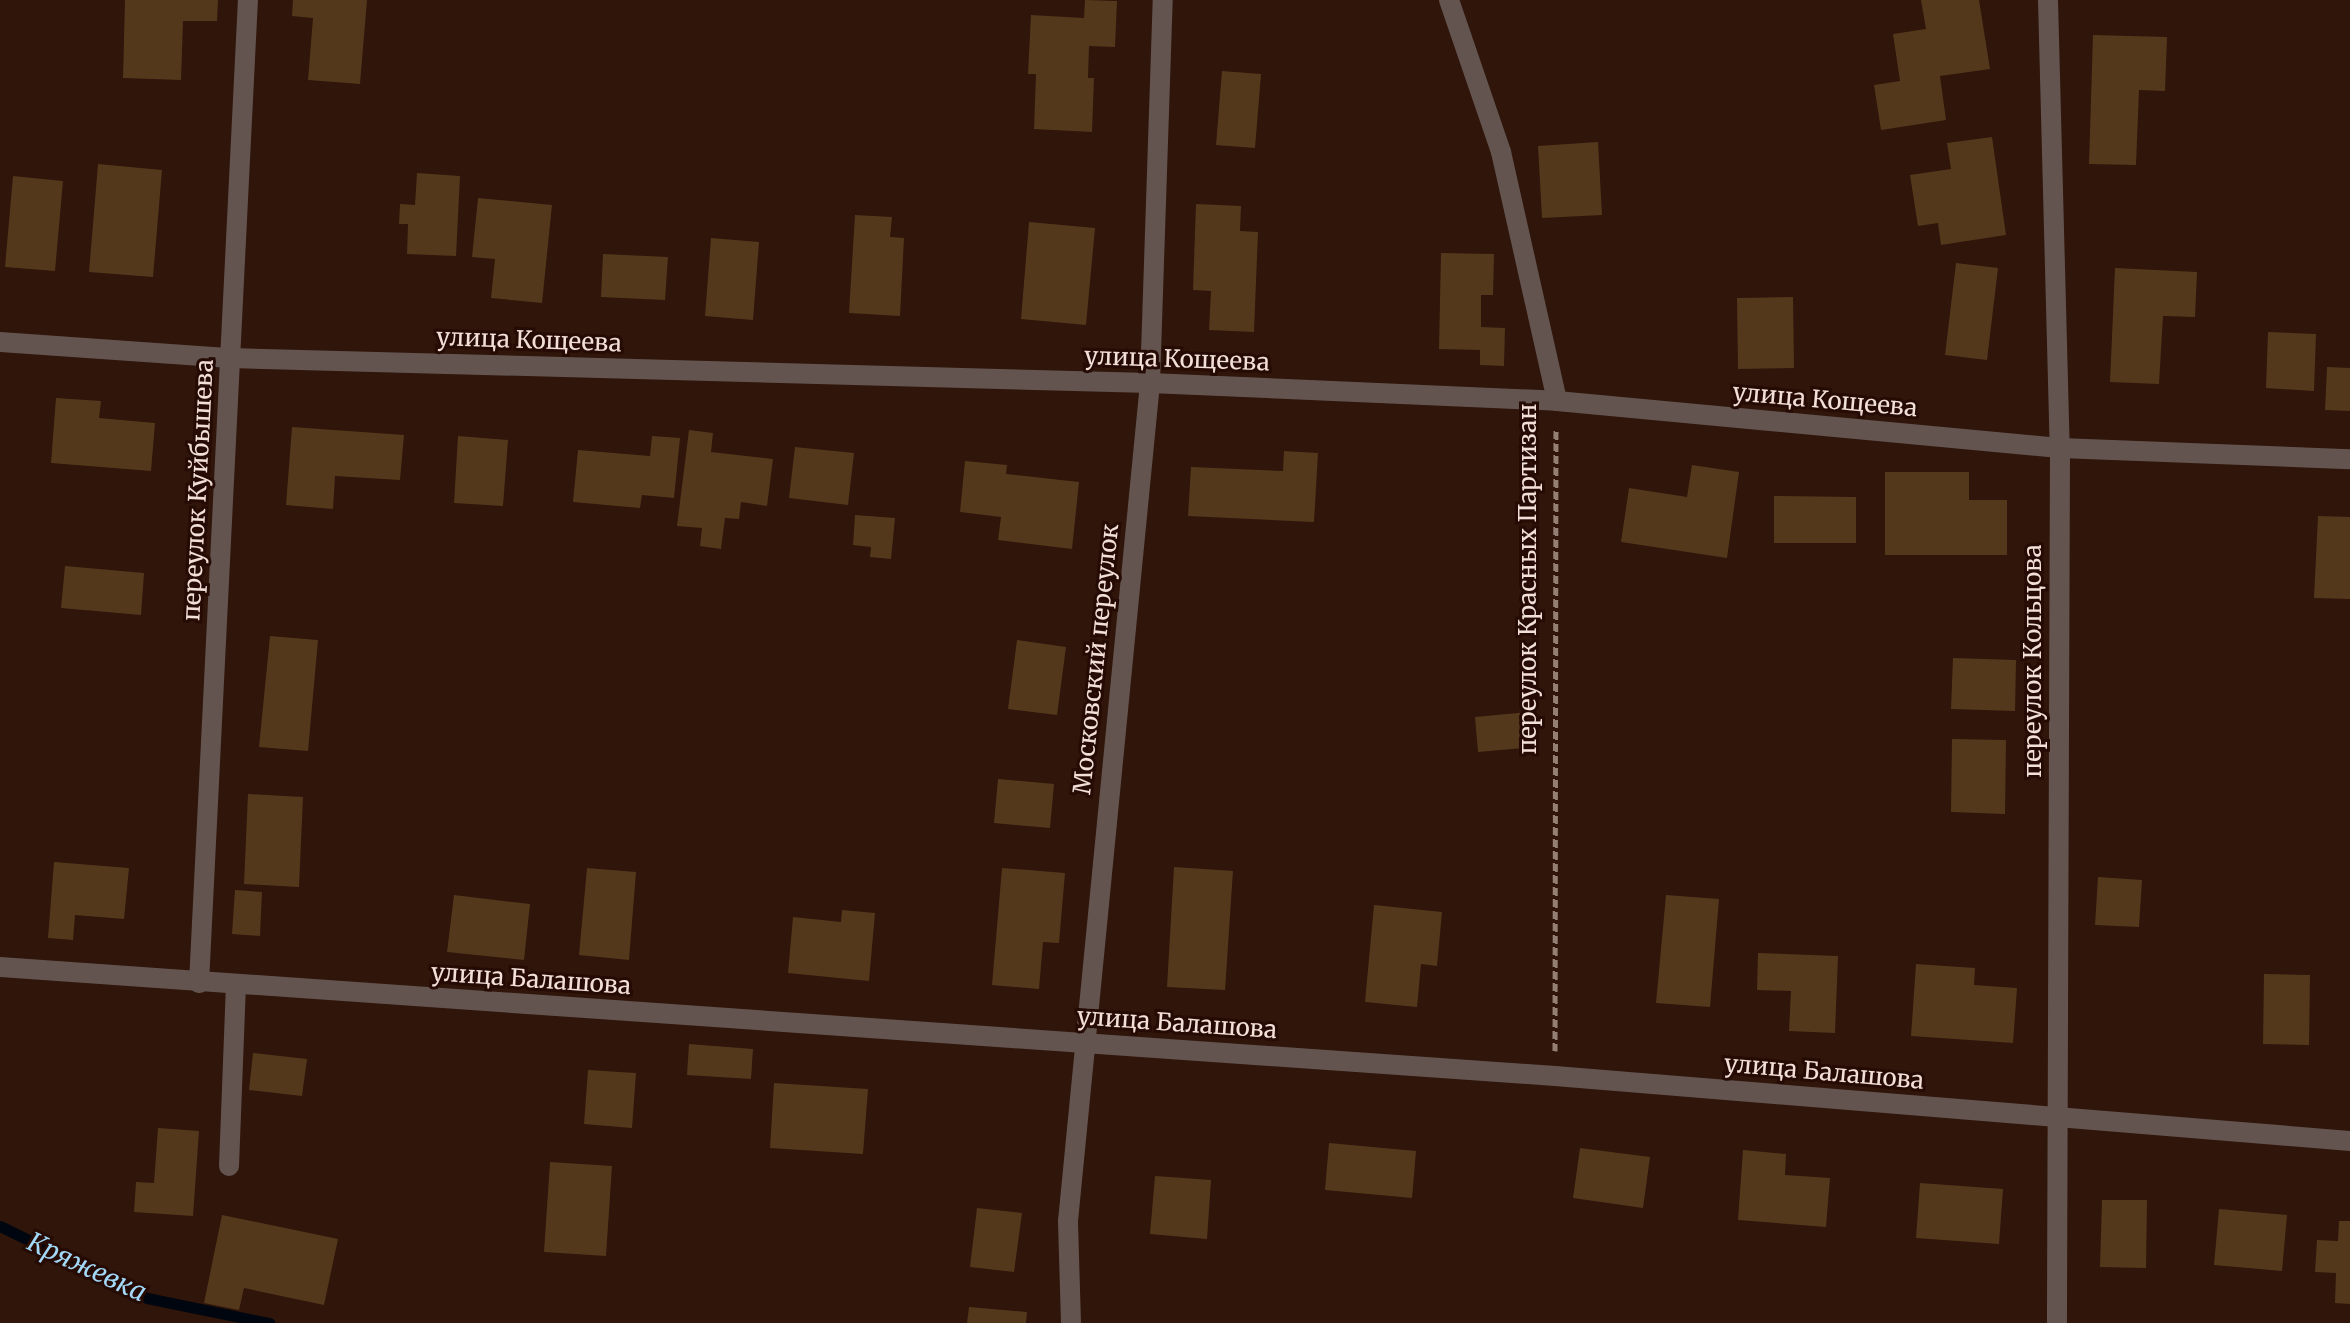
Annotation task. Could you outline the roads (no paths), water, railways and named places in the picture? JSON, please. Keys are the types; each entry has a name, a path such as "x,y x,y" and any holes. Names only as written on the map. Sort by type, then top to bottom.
{"street":[{"name":"переулок Куйбышева","path":"199,983 248,0"},
{"name":"Московский переулок","path":"1071,1323 1068,1221 1150,383 1163,0"},
{"name":"переулок Красных Партизан","path":"1449,0 1501,152 1557,401"},
{"name":"переулок Кольцова","path":"2048,0 2060,448 2057,1323"},
{"name":"улица Кощеева","path":"0,342 230,358 1150,383 1557,401 2060,448 2350,459"},
{"name":"улица Балашова","path":"0,967 1555,1076 2350,1141"},
{"path":"229,1166 236,985"}],"waterway":[{"name":"Кряжевка","path":"0,1226 147,1298 269,1323"}]}
